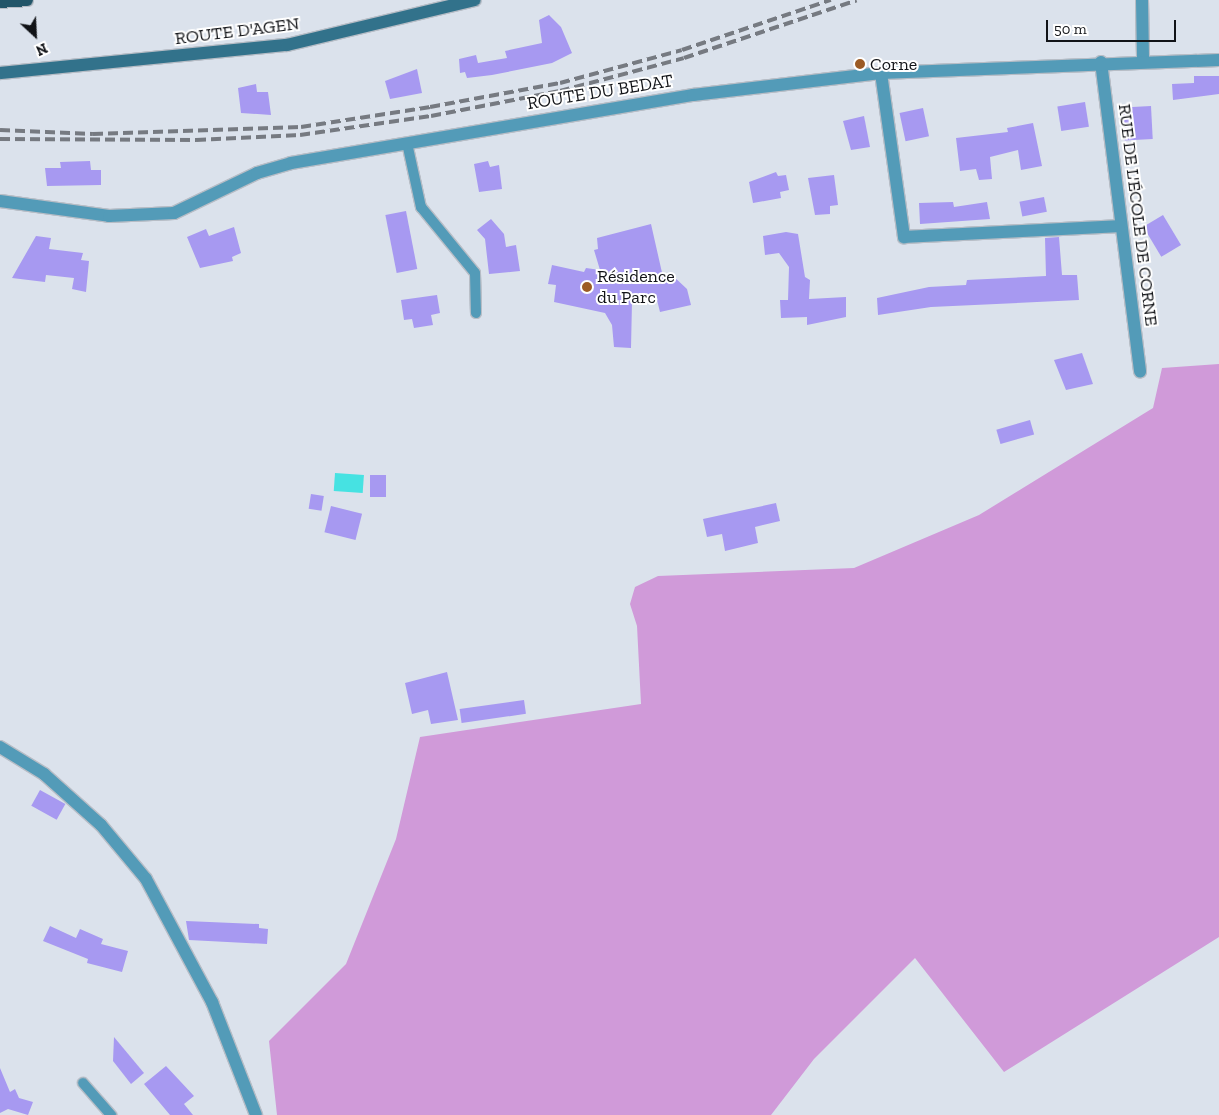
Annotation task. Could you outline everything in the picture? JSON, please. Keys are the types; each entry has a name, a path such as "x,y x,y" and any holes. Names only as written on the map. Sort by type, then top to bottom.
{"main road":[{"path":"0,2 27,0"},
{"name":"ROUTE D'AGEN","path":"0,73 287,45 475,0"}],"street":[{"path":"1142,0 1143,60"},
{"name":"ROUTE DU BEDAT","path":"0,201 109,216 174,213 266,170 407,143 692,95 882,73 1143,60 1219,60"},
{"name":"RUE DE L'ÉCOLE DE CORNE","path":"1101,62 1140,372"},
{"path":"882,73 904,236 1121,226"},
{"path":"0,747 44,774 101,825 146,879 212,1002 256,1115"}],"lane":[{"path":"407,143 422,207 476,272 476,313"},
{"path":"83,1082 111,1115"}],"shaded area":[{"path":"1219,364 1219,937 1004,1072 915,958 814,1059 771,1115 277,1115 269,1041 346,964 396,839 420,737 641,704 637,626 630,604 635,587 658,576 854,568 979,515 1153,408 1162,368"}],"water":[{"path":"335,473 364,475 363,493 334,491"}],"building":[{"path":"549,15 561,27 572,53 552,63 492,75 467,78 465,72 460,73 459,59 476,55 478,63 507,58 505,51 542,43 539,20"},
{"path":"417,69 422,93 390,99 385,81"},
{"path":"1194,76 1219,76 1219,94 1173,100 1172,84 1194,83"},
{"path":"256,84 257,92 268,92 271,115 241,113 238,88"},
{"path":"1085,102 1089,127 1061,131 1057,106"},
{"path":"1151,106 1153,139 1125,140 1123,107"},
{"path":"923,108 929,136 906,141 900,113"},
{"path":"864,116 870,147 851,150 843,121"},
{"path":"1033,123 1042,166 1021,170 1018,150 990,157 992,179 979,180 976,169 960,171 956,138 1008,132 1007,128"},
{"path":"90,161 91,170 101,170 101,185 47,186 45,168 61,168 60,162"},
{"path":"488,161 490,167 499,165 502,189 479,192 474,164"},
{"path":"776,172 778,176 786,175 789,190 780,192 781,198 753,203 749,182"},
{"path":"834,175 838,205 830,206 830,214 815,215 808,178"},
{"path":"1044,197 1047,212 1022,216 1019,202"},
{"path":"953,202 954,207 987,202 990,219 920,224 919,203"},
{"path":"406,211 417,269 397,273 385,215"},
{"path":"1163,215 1181,245 1161,257 1143,227"},
{"path":"491,219 504,234 506,247 516,245 520,271 489,274 485,239 477,230"},
{"name":"Résidence du Parc","path":"651,224 663,277 672,275 687,289 691,305 660,312 656,296 632,302 631,348 614,347 612,325 605,313 554,302 556,285 548,284 552,265 584,272 586,268 600,270 594,250 598,249 597,238"},
{"path":"234,227 241,253 232,257 233,261 200,268 187,237 206,229 209,236"},
{"path":"786,232 798,234 805,277 810,280 809,299 846,297 846,317 807,325 807,317 781,318 780,300 788,300 789,267 779,253 765,255 763,236"},
{"path":"36,236 51,238 49,249 83,253 81,260 89,261 86,292 72,289 74,278 46,275 45,282 12,278"},
{"path":"1059,237 1062,275 1077,275 1079,300 931,307 878,315 877,298 929,287 966,285 967,280 1046,276 1045,238"},
{"path":"437,295 440,313 431,315 433,325 414,328 412,319 404,320 401,300"},
{"path":"1082,353 1093,384 1066,390 1054,360"},
{"path":"1030,420 1034,434 1000,444 996,430"},
{"path":"370,475 386,475 386,497 370,497"},
{"path":"311,494 324,496 321,511 309,509"},
{"path":"776,503 780,521 755,527 758,543 725,551 722,534 707,537 703,519"},
{"path":"331,506 362,514 356,540 324,532"},
{"path":"447,672 458,720 431,724 428,710 412,714 405,683"},
{"path":"524,700 526,714 462,723 460,709"},
{"path":"40,790 65,804 57,820 31,806"},
{"path":"186,921 259,924 259,928 268,929 267,944 189,940"},
{"path":"50,926 76,938 80,929 103,939 101,944 128,951 122,972 87,963 88,959 43,941"},
{"path":"114,1037 144,1073 131,1084 113,1061"},
{"path":"166,1066 194,1096 184,1104 193,1115 170,1115 144,1084"},
{"path":"0,1068 10,1092 15,1089 19,1098 33,1102 28,1115 8,1109 0,1113"}],"railway":[{"path":"0,130 93,134 301,127 430,107 560,83 682,50 831,0"},
{"path":"0,139 196,140 300,135 431,116 560,91 684,58 857,0"}],"place":[{"name":"Corne","path":"860,64"},
{"name":"Résidence du Parc","path":"587,287"}]}
